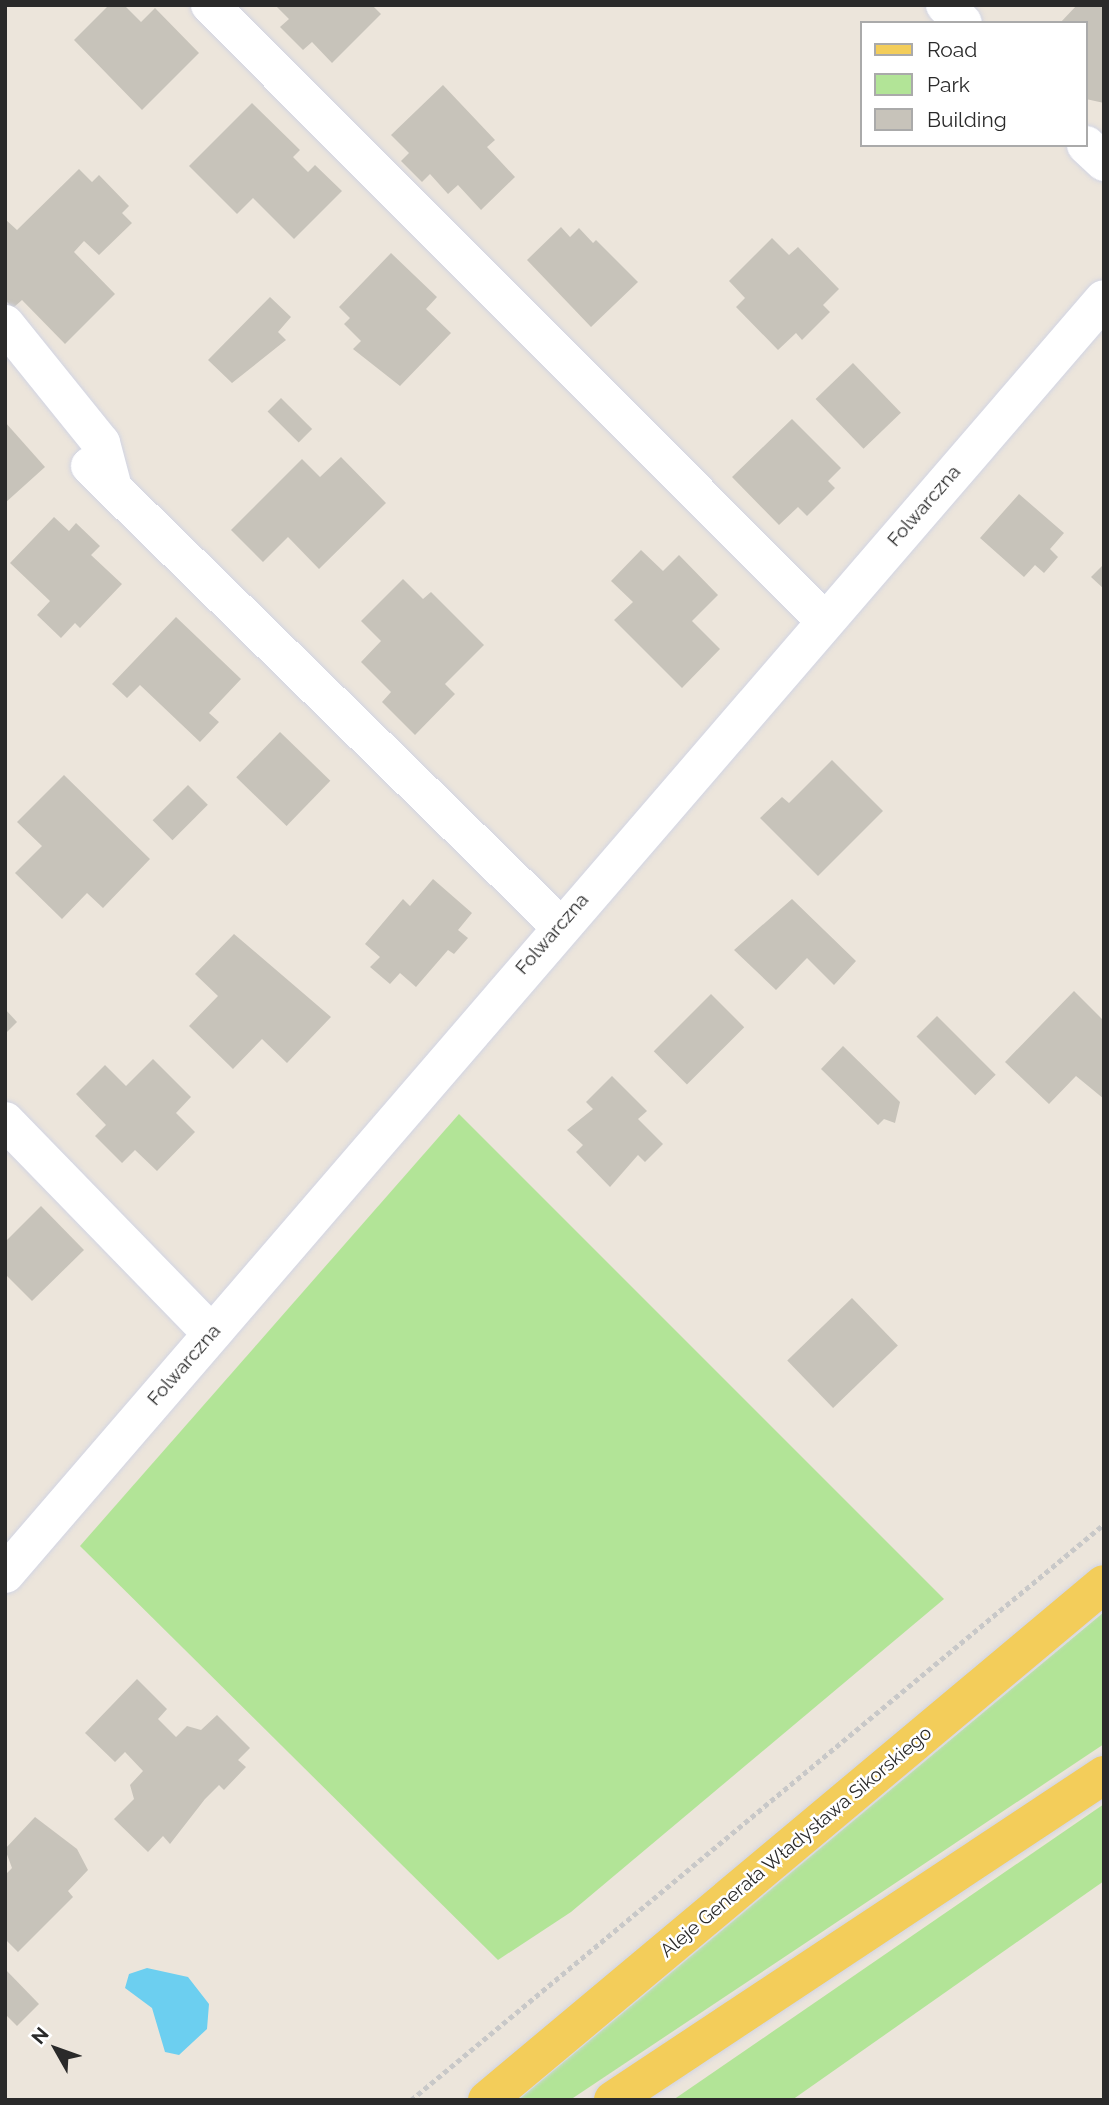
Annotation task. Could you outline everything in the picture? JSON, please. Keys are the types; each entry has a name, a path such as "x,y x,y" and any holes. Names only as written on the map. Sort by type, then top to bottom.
{"main road":[{"name":"Aleje Generała Władysława Sikorskiego","path":"487,2100 1104,1584"},
{"path":"613,2100 1104,1775"}],"street":[{"path":"210,5 824,620"},
{"path":"945,5 961,21"},
{"path":"1088,147 1104,162"},
{"name":"Folwarczna","path":"5,1574 559,925 1104,299"},
{"path":"5,324 102,443 101,477 559,925"},
{"path":"5,1121 211,1333"}],"path":[{"path":"411,2100 1104,1524"}],"green space":[{"path":"459,1114 944,1599 571,1912 498,1960 80,1546"},
{"path":"1104,1612 1104,1744 570,2100 518,2100"},
{"path":"1104,1804 1104,1881 792,2100 673,2100"}],"water":[{"path":"147,1968 188,1977 209,2004 207,2029 179,2055 165,2052 152,2008 125,1988 129,1974"}],"building":[{"path":"109,5 124,5 141,22 155,8 199,53 142,110 74,40"},
{"path":"275,5 372,5 381,14 332,63 312,42 303,50 280,27 289,19"},
{"path":"1077,5 1104,5 1104,103 1088,99 1088,21 1062,21"},
{"path":"443,85 495,140 487,147 515,177 481,210 458,185 448,194 430,174 422,182 401,161 409,153 391,135"},
{"path":"252,103 300,150 293,157 308,172 315,165 342,191 294,239 253,198 237,214 189,166"},
{"path":"79,169 92,182 99,175 129,206 122,213 132,223 99,255 84,241 74,252 115,294 65,344 22,300 13,308 5,300 5,219 17,230"},
{"path":"561,227 570,237 579,228 593,243 596,240 638,282 591,327 527,260"},
{"path":"772,238 789,255 798,247 839,289 823,305 830,312 802,340 796,333 778,350 736,307 745,298 729,281"},
{"path":"391,253 437,297 426,309 451,333 400,386 353,349 361,341 344,324 350,318 339,307"},
{"path":"270,297 291,317 278,332 286,340 232,383 208,360"},
{"path":"853,363 901,413 864,449 816,399"},
{"path":"281,398 312,429 299,443 268,411"},
{"path":"792,419 841,468 828,481 835,488 807,516 798,507 779,525 732,477"},
{"path":"5,422 45,467 5,503"},
{"path":"341,457 386,503 319,569 288,537 263,562 231,530 302,459 320,477"},
{"path":"1019,494 1064,533 1050,549 1058,557 1044,573 1035,565 1024,577 980,538"},
{"path":"54,517 69,531 76,523 100,546 91,555 122,584 80,628 75,623 61,638 37,615 50,601 10,563"},
{"path":"641,550 663,571 679,555 718,595 692,621 720,649 682,688 614,620 633,602 611,581"},
{"path":"1104,564 1104,589 1091,577"},
{"path":"403,579 423,599 431,592 484,645 445,684 455,694 415,735 382,702 391,692 361,662 381,641 361,621"},
{"path":"176,617 241,679 209,713 219,722 200,742 140,685 127,698 112,684"},
{"path":"280,732 330,781 287,826 236,777"},
{"path":"832,760 883,811 818,876 760,818 782,797 789,803"},
{"path":"64,775 150,859 103,908 87,893 62,919 15,873 42,846 17,822"},
{"path":"188,785 208,805 172,840 153,820"},
{"path":"433,879 472,913 458,930 468,938 454,954 448,950 416,987 400,973 390,984 370,967 380,957 365,944 403,899 410,906"},
{"path":"792,899 856,961 834,985 807,958 776,990 734,950"},
{"path":"234,934 331,1017 287,1063 262,1039 233,1069 189,1026 218,996 195,974"},
{"path":"1074,991 1104,1021 1104,1099 1076,1076 1049,1104 1005,1062"},
{"path":"711,994 744,1027 687,1085 654,1051"},
{"path":"5,1009 17,1022 5,1034"},
{"path":"937,1016 996,1075 975,1095 916,1037"},
{"path":"843,1046 900,1102 895,1123 884,1119 878,1125 821,1069"},
{"path":"153,1059 191,1097 176,1113 195,1132 157,1171 135,1150 122,1163 95,1136 106,1125 76,1094 105,1065 126,1086"},
{"path":"612,1076 647,1111 638,1119 663,1144 645,1162 638,1155 610,1187 576,1152 583,1145 567,1130 593,1109 586,1102"},
{"path":"41,1206 84,1250 32,1301 5,1274 5,1242"},
{"path":"852,1298 898,1345 833,1408 787,1361"},
{"path":"137,1679 167,1709 158,1719 176,1737 187,1726 201,1730 217,1715 250,1748 238,1760 246,1767 224,1790 219,1785 205,1799 170,1844 163,1836 148,1852 114,1819 134,1799 130,1785 143,1771 125,1752 115,1762 85,1733"},
{"path":"35,1817 77,1849 88,1870 68,1891 73,1897 18,1952 5,1939 5,1875 12,1868 5,1849"},
{"path":"5,1969 39,2004 17,2026 5,2014"}]}
